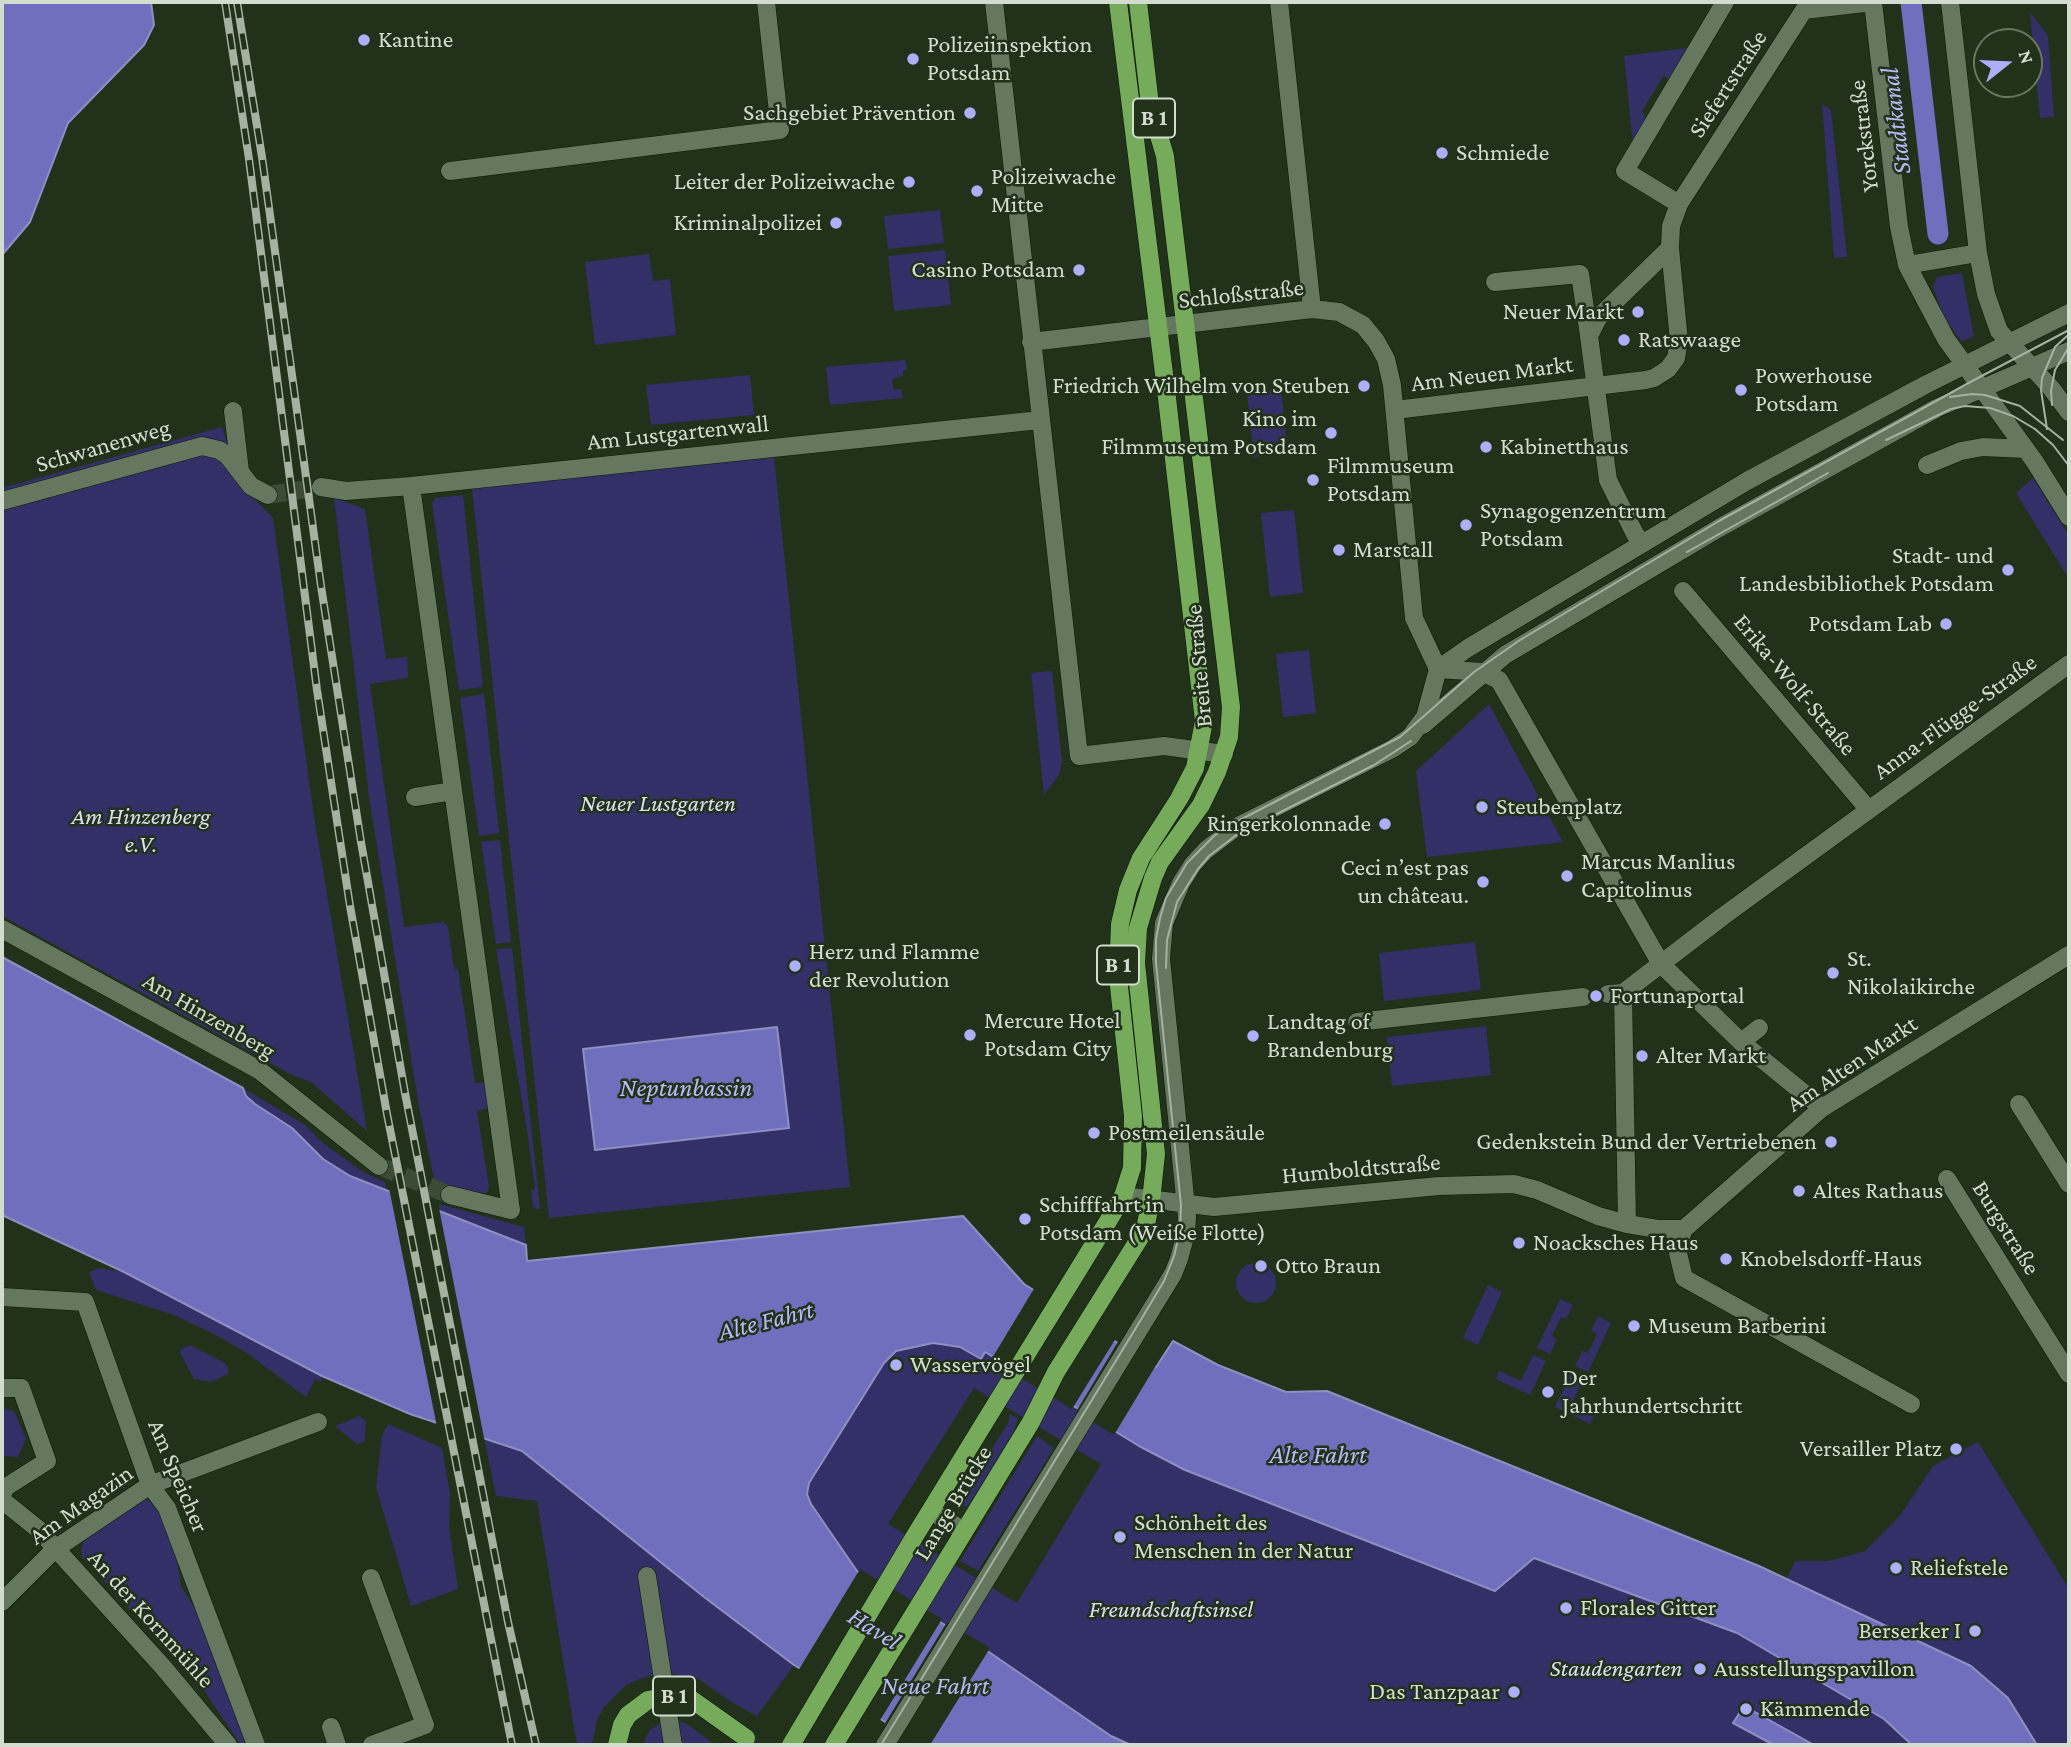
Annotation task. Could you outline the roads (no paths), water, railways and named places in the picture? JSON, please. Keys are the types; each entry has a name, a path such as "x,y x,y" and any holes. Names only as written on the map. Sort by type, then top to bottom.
{"main road":[{"name":"Breite Straße","path":"1073,1277 1123,1196 1132,1168 1134,1133 1118,977 1120,924 1134,873 1149,842 1184,791 1199,751 1204,721 1118,2"},
{"name":"Breite Straße","path":"1104,1296 1146,1224 1156,1154 1136,963 1138,929 1153,878 1170,847 1201,806 1224,754 1229,737 1231,707 1165,156 1150,105 1138,2"},
{"name":"Lange Brücke","path":"791,1745 1073,1277"},
{"name":"Lange Brücke","path":"837,1740 1031,1422 1056,1373 1104,1296"},
{"name":"B 1","path":"617,1745 622,1725 628,1715 648,1700 668,1696 691,1699 751,1742"}],"street":[{"path":"450,171 780,130 766,2"},
{"path":"994,2 1079,756 1164,746 1224,754"},
{"path":"1279,2 1312,309"},
{"path":"1679,204 1625,171 1726,2"},
{"name":"Siefertstraße","path":"1670,248 1671,226 1679,204 1804,10 1873,2"},
{"name":"Yorckstraße","path":"1873,2 1899,227 1907,265 1946,339 2025,449 2069,517"},
{"path":"1950,2 1978,253 1986,294 1999,331 2069,412"},
{"name":"Am Neuen Markt","path":"1589,336 1598,318 1670,248"},
{"name":"Am Neuen Markt","path":"1395,410 1654,378 1673,364 1679,341 1670,248"},
{"path":"1907,265 1978,253"},
{"name":"Am Neuen Markt","path":"1495,282 1580,274 1594,386"},
{"name":"Schloßstraße","path":"1031,342 1312,309 1339,312 1363,325 1386,359 1395,410 1413,618 1438,669"},
{"path":"1410,737 1425,717 1438,669 1468,649 1759,474 2069,313"},
{"path":"885,1745 1174,1274 1180,1259 1186,1233 1186,1206 1161,959 1164,923 1173,898 1193,864 1206,850 1236,827 1392,749 1410,737 1482,672 1505,655 1719,528 1937,408 2069,351"},
{"path":"1594,386 1608,480 1642,544"},
{"path":"233,411 240,471 251,486 268,495"},
{"name":"Am Lustgartenwall","path":"321,487 346,491 411,486 1040,420"},
{"name":"Schwanenweg","path":"2,501 192,447 219,450 228,455 240,471"},
{"path":"1927,465 1961,451 1983,447 2025,449"},
{"path":"411,486 511,1210 450,1195"},
{"name":"Erika-Wolf-Straße","path":"1683,591 1869,810"},
{"name":"Anna-Flügge-Straße","path":"1869,810 2069,664"},
{"path":"1438,669 1482,672 1499,680 1661,964 1741,1042 1822,1108"},
{"path":"415,797 453,791"},
{"path":"1869,810 1661,964 1615,994 1627,1224 1658,1229 1684,1229 1678,1253 1684,1278 1911,1404"},
{"name":"Am Hinzenberg","path":"2,929 259,1070 379,1166"},
{"name":"Am Alten Markt","path":"1684,1229 1822,1108 2069,955"},
{"path":"1357,1022 1583,997"},
{"path":"1741,1042 1759,1028"},
{"path":"2019,1104 2069,1184"},
{"name":"Burgstraße","path":"1947,1179 2066,1364"},
{"name":"Humboldtstraße","path":"1123,1196 1186,1206 1214,1207 1401,1190 1514,1184 1537,1190 1598,1216 1627,1224"},
{"name":"Am Speicher","path":"2,1297 85,1302 150,1485 167,1508 256,1745"},
{"path":"2,1388 21,1388 47,1461 6,1487 2,1494"},
{"name":"Am Magazin","path":"2,1602 55,1549 150,1485 318,1422"},
{"name":"An der Kornmühle","path":"2,1500 38,1530 163,1667 229,1745"},
{"path":"930,1511 964,1531"},
{"path":"647,1576 673,1745"},
{"path":"371,1578 425,1725 372,1745"},
{"path":"331,1727 337,1745"}],"water":[{"path":"2,2 151,2 154,25 144,45 68,123 30,222 2,255"},
{"path":"2,957 243,1088 246,1096 255,1104 292,1128 323,1159 350,1176 526,1245 527,1261 963,1216 1024,1284 1156,1367 1173,1341 1218,1365 1286,1392 1327,1391 1759,1566 1971,1666 2008,1698 2037,1745 1912,1745 1884,1719 1737,1633 1534,1558 1495,1591 1185,1470 1139,1446 985,1352 981,1359 960,1347 933,1343 896,1351 884,1363 809,1483 807,1494 811,1504 857,1571 989,1652 1111,1736 1131,1745 922,1745 794,1665 704,1597 522,1451 410,1414 322,1376 124,1272 2,1215"},
{"name":"Neptunbassin","path":"777,1027 789,1128 595,1150 583,1049"},
{"path":"1744,1706 1814,1745 1774,1745 1733,1723"}],"waterway":[{"name":"Stadtkanal","path":"1911,2 1938,234"}],"tunnel":[{"path":"268,495 321,487"},
{"path":"379,1166 450,1195"}],"tram line":[{"path":"881,1745 1142,1318 1164,1281 1174,1256 1180,1231 1181,1205 1156,963 1156,939 1166,898 1187,863 1215,835 1234,823 1400,737 1474,672 1520,640 1719,521 2069,330"},
{"path":"2047,429 2041,390 2042,378 2055,347 2067,336"},
{"path":"2052,405 2051,391 2055,370 2069,347"},
{"path":"1950,397 1985,395 2020,406 2063,440"},
{"path":"1886,440 1951,409 1965,406 1990,408 2013,416 2035,429 2053,445 2069,466"},
{"path":"1687,552 1828,473"},
{"path":"1166,968 1167,940 1177,902 1209,856 1239,833 1374,765 1411,741"}],"railway":[{"path":"225,2 249,159 317,690 350,906 387,1114 512,1745"},
{"path":"237,2 262,157 321,586 361,842 405,1093 508,1622 536,1745"}],"place":[{"name":"Kantine","path":"364,40"},
{"name":"Polizeiinspektion Potsdam","path":"913,59"},
{"name":"Sachgebiet Prävention","path":"970,113"},
{"name":"Schmiede","path":"1442,153"},
{"name":"Leiter der Polizeiwache","path":"909,182"},
{"name":"Polizeiwache Mitte","path":"977,191"},
{"name":"Kriminalpolizei","path":"836,223"},
{"name":"Casino Potsdam","path":"1079,270"},
{"name":"Neuer Markt","path":"1638,312"},
{"name":"Ratswaage","path":"1624,340"},
{"name":"Friedrich Wilhelm von Steuben","path":"1364,386"},
{"name":"Powerhouse Potsdam","path":"1741,390"},
{"name":"Kino im Filmmuseum Potsdam","path":"1331,433"},
{"name":"Kabinetthaus","path":"1486,447"},
{"name":"Filmmuseum Potsdam","path":"1313,480"},
{"name":"Synagogenzentrum Potsdam","path":"1466,525"},
{"name":"Marstall","path":"1339,550"},
{"name":"Stadt- und Landesbibliothek Potsdam","path":"2008,570"},
{"name":"Potsdam Lab","path":"1946,624"},
{"name":"Steubenplatz","path":"1482,807"},
{"name":"Ringerkolonnade","path":"1385,824"},
{"name":"Marcus Manlius Capitolinus","path":"1567,876"},
{"name":"Ceci n’est pas un château.","path":"1483,882"},
{"name":"Herz und Flamme der Revolution","path":"795,966"},
{"name":"St. Nikolaikirche","path":"1833,973"},
{"name":"Fortunaportal","path":"1596,996"},
{"name":"Mercure Hotel Potsdam City","path":"970,1035"},
{"name":"Landtag of Brandenburg","path":"1253,1036"},
{"name":"Alter Markt","path":"1642,1056"},
{"name":"Postmeilensäule","path":"1094,1133"},
{"name":"Gedenkstein Bund der Vertriebenen","path":"1831,1142"},
{"name":"Altes Rathaus","path":"1799,1191"},
{"name":"Schifffahrt in Potsdam (Weiße Flotte)","path":"1025,1219"},
{"name":"Noacksches Haus","path":"1519,1243"},
{"name":"Knobelsdorff-Haus","path":"1726,1259"},
{"name":"Otto Braun","path":"1261,1266"},
{"name":"Museum Barberini","path":"1634,1326"},
{"name":"Wasservögel","path":"896,1365"},
{"name":"Der Jahrhundertschritt","path":"1548,1392"},
{"name":"Versailler Platz","path":"1956,1449"},
{"name":"Schönheit des Menschen in der Natur","path":"1120,1537"},
{"name":"Reliefstele","path":"1896,1568"},
{"name":"Florales Gitter","path":"1566,1608"},
{"name":"Berserker I","path":"1975,1631"},
{"name":"Ausstellungspavillon","path":"1700,1669"},
{"name":"Das Tanzpaar","path":"1514,1692"},
{"name":"Kämmende","path":"1746,1709"}],"park label":[{"name":"Neuer Lustgarten","path":"658,804"},
{"name":"Am Hinzenberg e.V.","path":"141,831"},
{"name":"Freundschaftsinsel","path":"1171,1610"},
{"name":"Staudengarten","path":"1616,1669"}],"water label":[{"name":"Alte Fahrt","path":"766,1321"},
{"name":"Alte Fahrt","path":"1318,1455"},
{"name":"Havel","path":"874,1629"},
{"name":"Neue Fahrt","path":"935,1686"}]}
